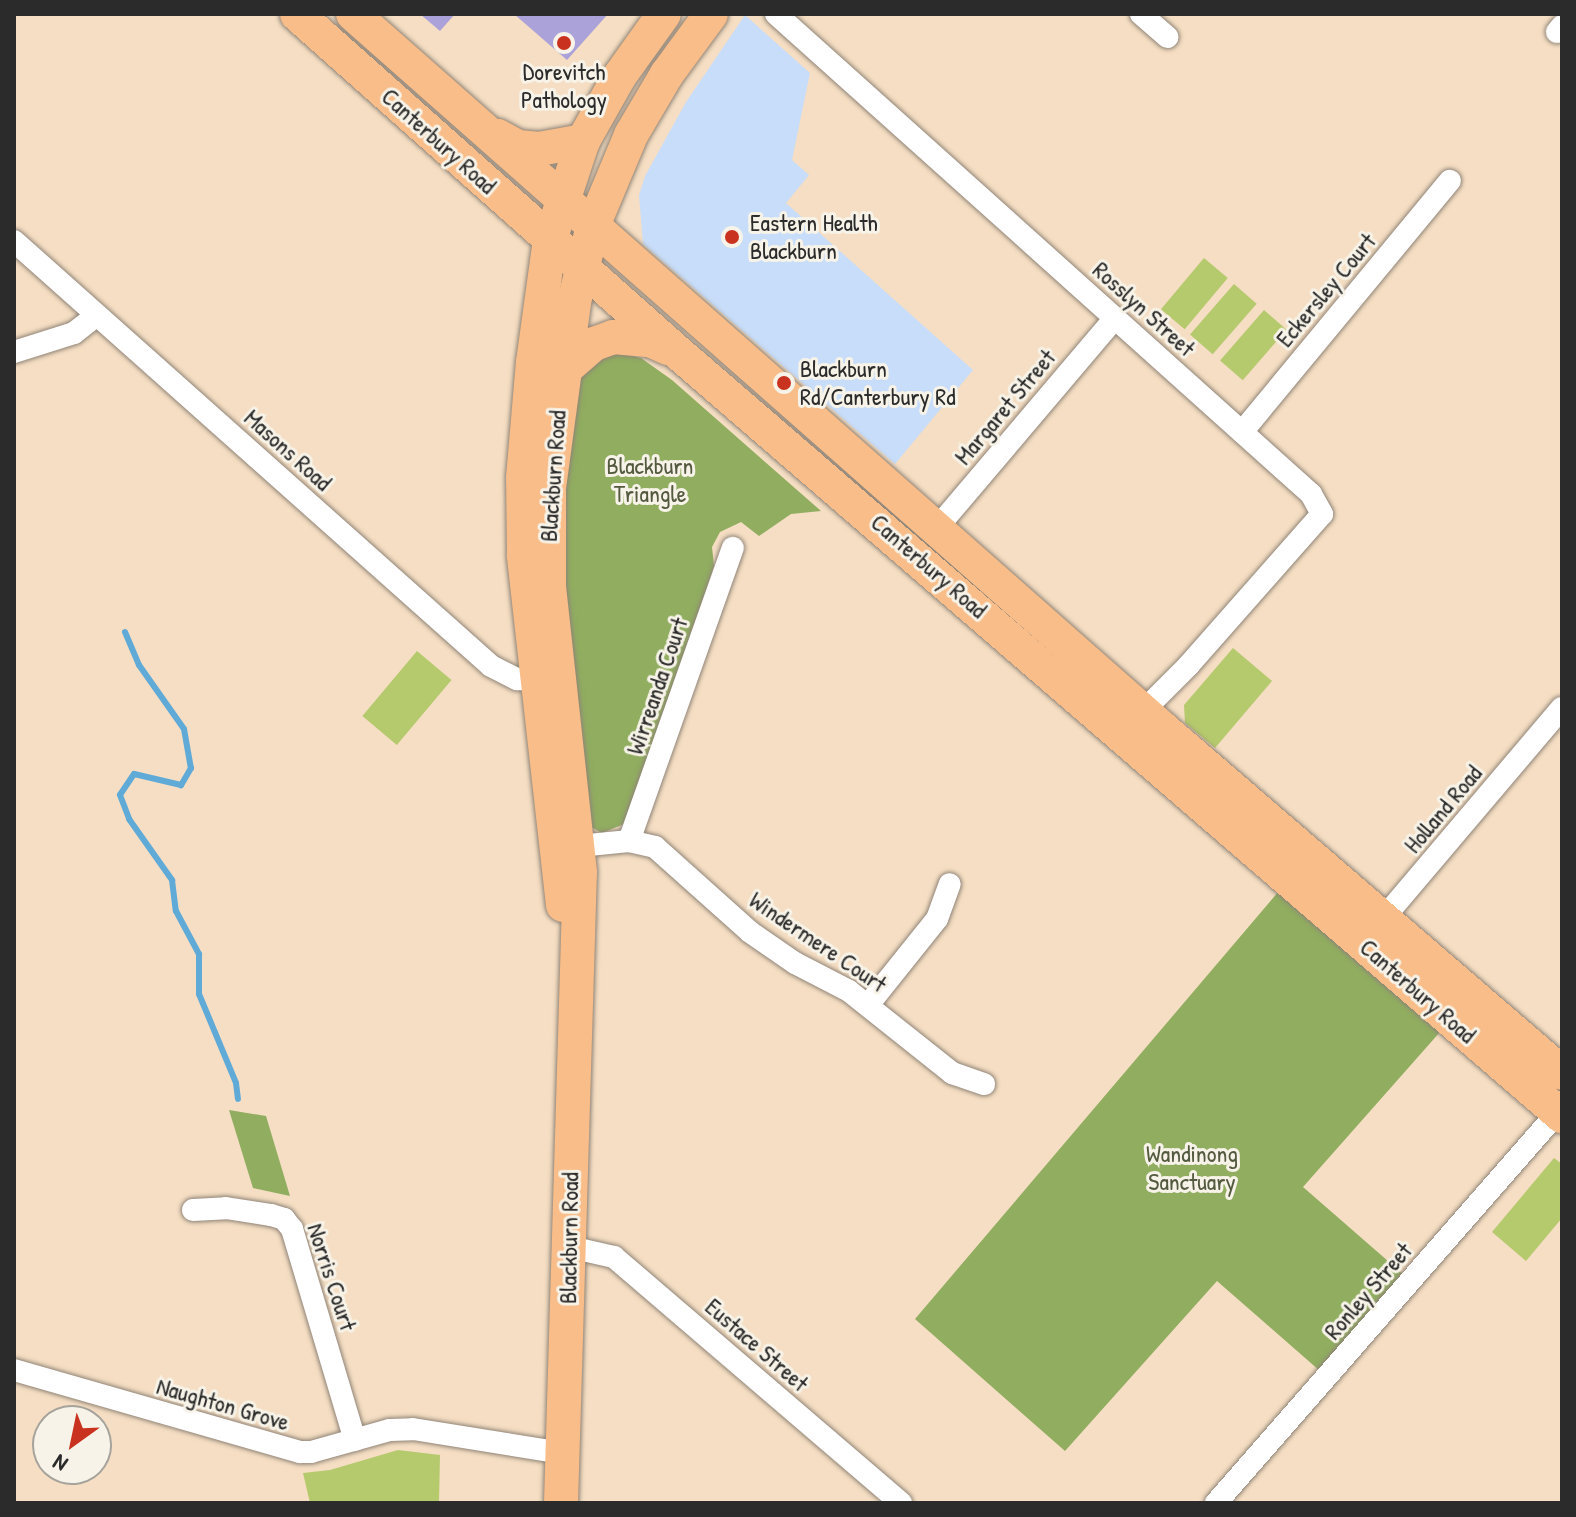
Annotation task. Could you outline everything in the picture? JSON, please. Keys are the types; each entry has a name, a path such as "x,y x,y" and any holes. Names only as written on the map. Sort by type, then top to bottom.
{"main road":[{"name":"Canterbury Road","path":"297,14 676,351 1147,728"},
{"name":"Canterbury Road","path":"353,14 563,199 643,274 936,529 1147,728 1372,931 1561,1112"},
{"name":"Blackburn Road","path":"561,1503 570,1247 574,973 567,848 568,747 547,679 524,555 523,478 530,391 550,240 583,141 619,77 664,14"},
{"name":"Blackburn Road","path":"567,848 548,800 547,536 563,371 581,267 593,226 631,135 673,64 711,14"},
{"path":"480,127 518,147 552,149 583,141"},
{"path":"631,135 621,186 622,204 627,242 643,274"},
{"path":"563,371 594,344 613,337 650,340 676,351"},
{"path":"548,800 568,747"},
{"name":"Canterbury Road","path":"1372,931 1562,1073"}],"street":[{"name":"Rosslyn Street","path":"776,14 1311,494 1322,514 1189,665 1147,728"},
{"path":"1141,14 1167,37"},
{"name":"Eckersley Court","path":"1242,432 1450,181"},
{"name":"Masons Road","path":"14,241 491,666 517,679 547,679"},
{"path":"14,352 74,333 97,315"},
{"name":"Margaret Street","path":"936,529 1115,318"},
{"name":"Wirreanda Court","path":"629,841 733,548"},
{"name":"Holland Road","path":"1372,931 1562,708"},
{"name":"Windermere Court","path":"567,848 629,841 655,847 750,932 868,1005 935,1062 968,1081 984,1084"},
{"path":"868,1005 937,919 950,884"},
{"name":"Ronley Street","path":"1216,1503 1561,1112"},
{"name":"Norris Court","path":"193,1210 226,1208 271,1215 284,1219 292,1229 355,1440"},
{"name":"Eustace Street","path":"570,1247 614,1257 901,1503"},
{"name":"Naughton Grove","path":"14,1370 287,1450 311,1452 390,1430 413,1429 563,1453"}],"shaded area":[{"name":"Eastern Health Blackburn","path":"745,15 810,73 792,160 809,175 786,203 973,370 895,464 643,244 639,195 645,176 686,102"}],"green space":[{"path":"1204,258 1228,278 1185,329 1161,309"},
{"path":"1234,284 1257,304 1213,354 1190,335"},
{"path":"1264,310 1287,330 1243,380 1220,361"},
{"name":"Blackburn Triangle","path":"604,349 641,358 672,380 821,511 791,514 759,536 741,522 720,532 712,547 714,566 629,822 602,833 591,827 557,513 579,367"},
{"path":"1233,648 1272,681 1215,748 1185,723 1184,705"},
{"path":"417,651 451,680 397,745 362,716"},
{"name":"Wandinong Sanctuary","path":"1279,891 1440,1032 1303,1187 1404,1275 1320,1371 1217,1281 1065,1451 915,1319"},
{"path":"229,1110 266,1116 290,1196 253,1188"},
{"path":"1554,1158 1562,1164 1562,1218 1526,1261 1492,1232"},
{"path":"398,1450 440,1455 439,1503 310,1503 303,1473 330,1470"}],"building":[{"path":"420,14 455,14 440,31"},
{"path":"514,14 608,14 567,60"}],"waterway":[{"path":"125,632 139,665 184,729 191,768 181,785 134,774 120,795 129,819 172,880 176,911 199,954 199,994 236,1083 238,1099"}],"place":[{"name":"Dorevitch Pathology","path":"564,43"},
{"name":"Eastern Health Blackburn","path":"732,237"},
{"name":"Blackburn Rd/Canterbury Rd","path":"784,383"}]}
